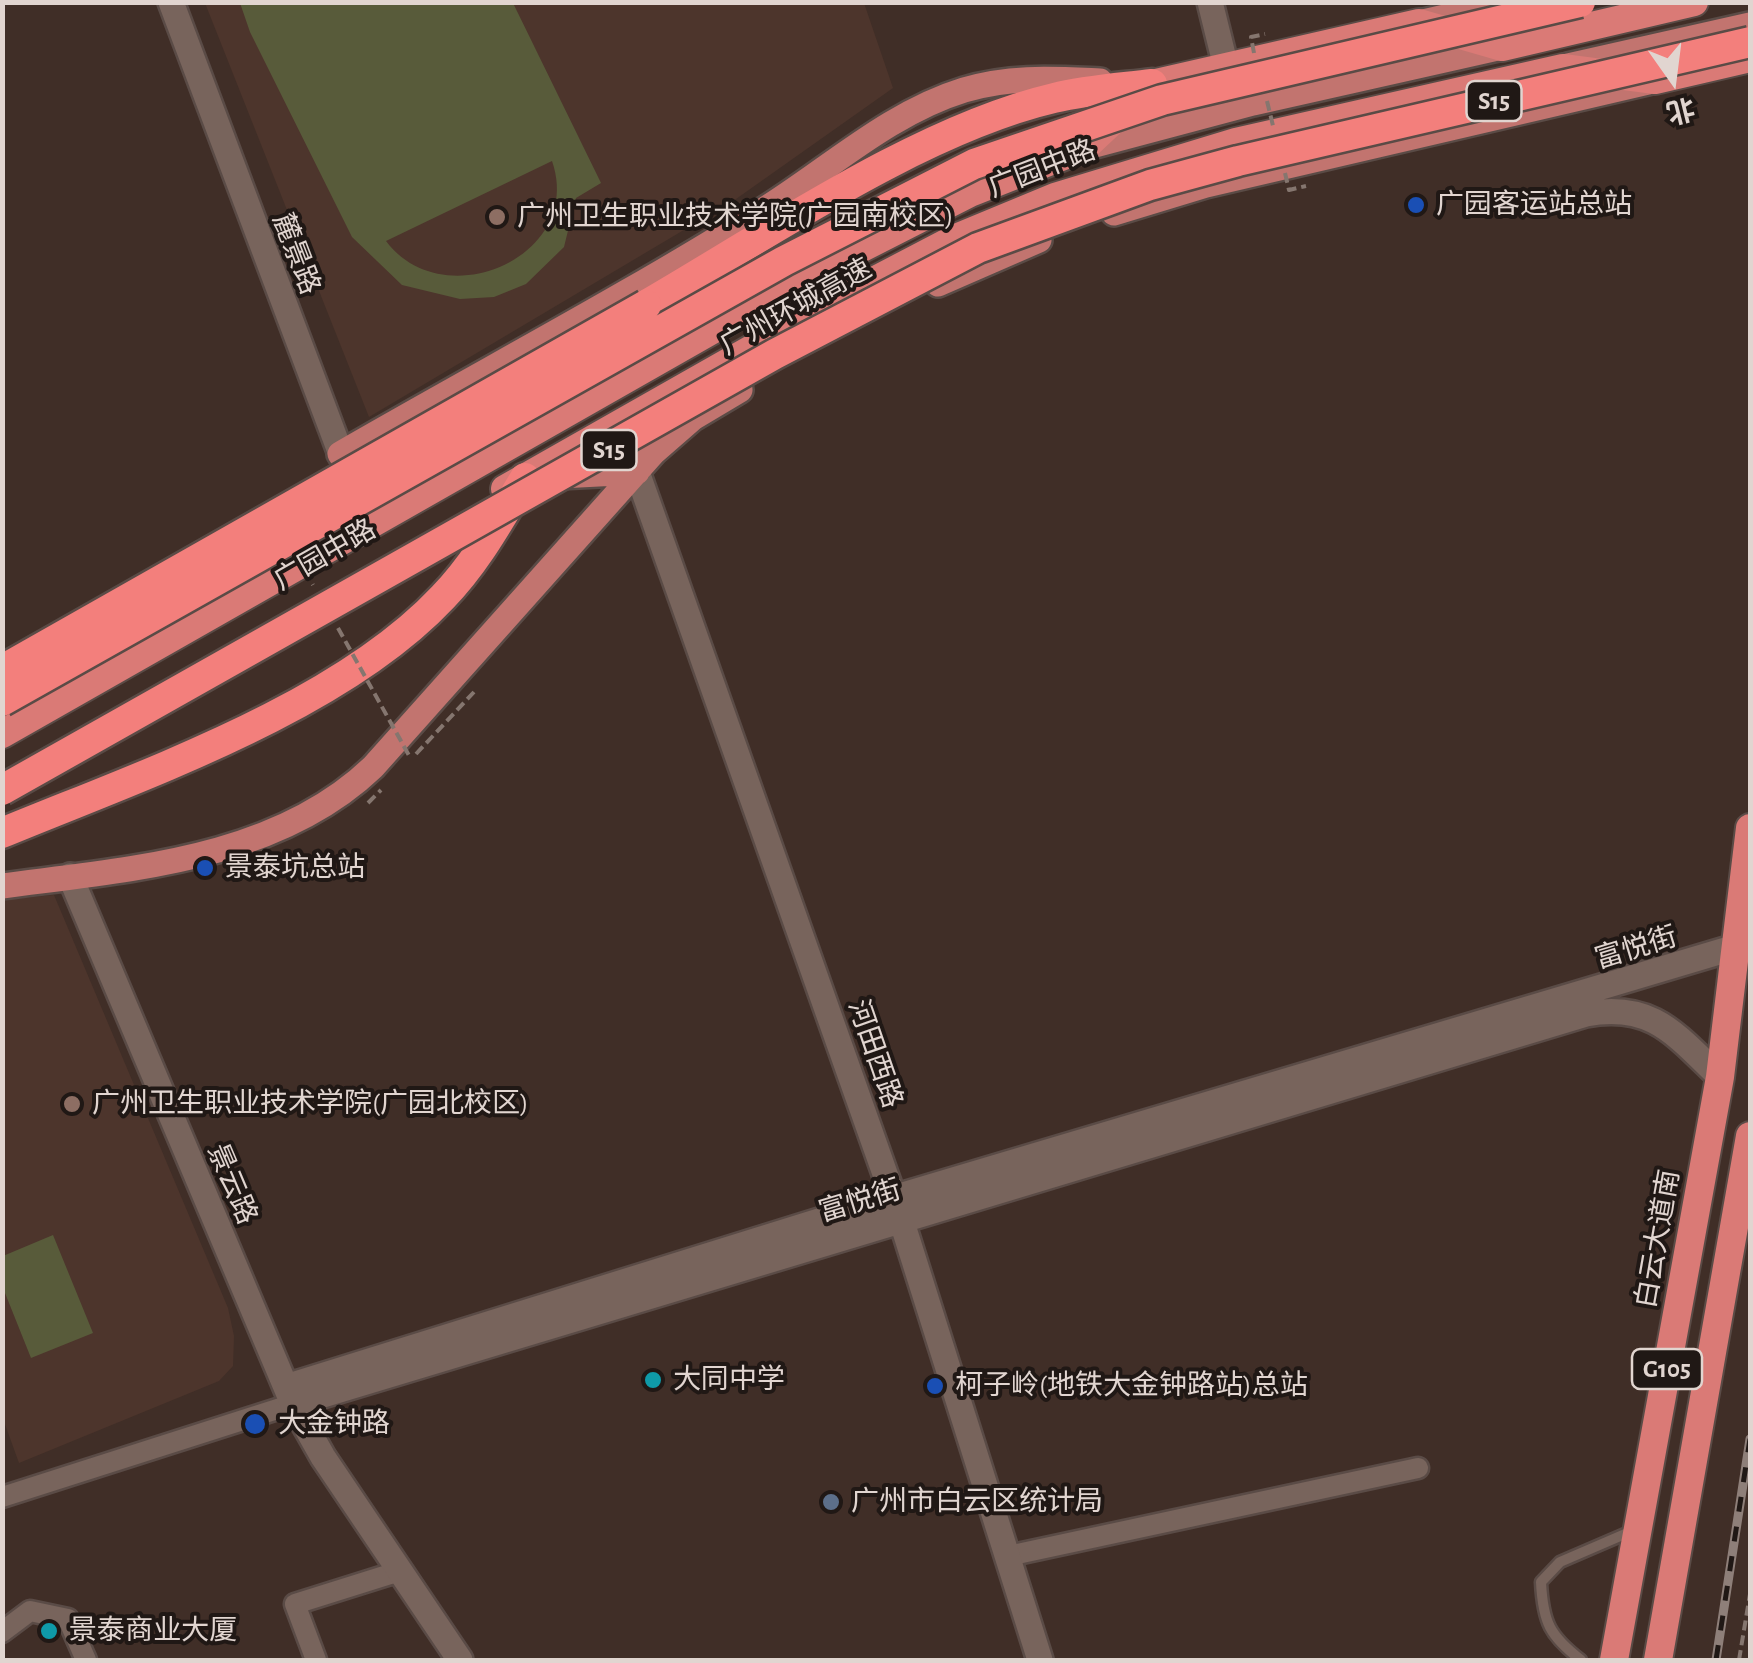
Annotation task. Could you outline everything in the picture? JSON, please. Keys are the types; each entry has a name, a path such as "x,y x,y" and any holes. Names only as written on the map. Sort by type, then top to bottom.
{"highway":[{"name":"广州环城高速","path":"2,702 784,260 974,164 1162,100 1580,2"},
{"name":"广园中路","path":"1502,46 1694,2"},
{"path":"2,670 850,187 971,126 1054,98 1152,84 1419,23 1502,46"},
{"name":"广州环城高速","path":"2,790 775,354 978,248 1150,185 1238,161 1750,42"},
{"path":"1563,68 1655,80 1750,58"},
{"name":"广园中路","path":"10,773 736,356 956,238 1056,197 1156,163 1563,68"},
{"path":"1084,148 1152,84"},
{"name":"广园中路","path":"2,734 907,224 1084,148"},
{"path":"2,833 252,726 364,663 444,597 475,559 525,478"},
{"name":"白云大道南","path":"1614,1660 1720,1077 1739,946 1750,828"},
{"name":"G105","path":"1739,946 1750,898"},
{"name":"G105","path":"1658,1660 1750,1136"}],"main road":[{"path":"1419,23 1509,2"},
{"name":"广园中路","path":"1563,68 1750,25"},
{"name":"广园中路","path":"1084,148 1259,99 1502,46"},
{"path":"340,454 761,212 936,100 998,82 1034,77 1152,84 1259,99"},
{"path":"2,886 241,844 328,804 373,767 668,437 693,418 798,357 953,277 1095,219 1206,185 1655,80"},
{"path":"1095,219 1156,163"},
{"path":"2,692 590,355 780,254 854,232 907,224"},
{"path":"590,355 688,344"},
{"path":"736,356 798,357"},
{"path":"525,478 637,472"}],"street":[{"name":"麓景路","path":"171,2 340,454 374,524"},
{"path":"1210,2 1226,67"},
{"name":"河田西路","path":"637,472 897,1209 1040,1660"},
{"name":"景云路","path":"70,876 290,1396"},
{"name":"富悦街","path":"290,1396 1739,946"},
{"name":"富悦街","path":"897,1209 1604,1010 1640,1012 1684,1042 1720,1077"},
{"path":"2,1497 290,1396 460,1660"},
{"path":"1008,1556 1418,1468"},
{"path":"316,1660 295,1604 400,1570"},
{"path":"2,1632 30,1611 68,1619 86,1660"}],"lane":[{"path":"1581,1660 1554,1640 1542,1606 1541,1582 1560,1562 1638,1529"}],"path":[{"path":"1255,56 1250,37 1265,34"},
{"path":"1259,99 1275,133"},
{"path":"1284,171 1289,190 1306,186"},
{"path":"295,553 315,588"},
{"path":"334,622 412,759 474,692"},
{"path":"1740,1660 1747,1634 1750,1594"}],"shaded area":[{"name":"广州卫生职业技术学院(广园南校区)","path":"205,3 864,3 893,88 736,199 369,417"},
{"name":"广州卫生职业技术学院(广园北校区)","path":"54,895 228,1308 234,1336 233,1366 219,1381 19,1463 2,1416 2,900"}],"green space":[{"path":"240,3 513,3 601,183 576,198 564,247 526,284 494,297 460,299 402,285 352,237 250,32","holes":["552,161 557,195 548,224 529,248 503,266 473,275 441,274 411,264 386,241"]},
{"path":"53,1235 93,1333 31,1358 3,1288 3,1256"}],"railway":[{"path":"1716,1660 1750,1439"}],"place":[{"name":"广园客运站总站","path":"1416,205"},
{"name":"广州卫生职业技术学院(广园南校区)","path":"497,217"},
{"name":"景泰坑总站","path":"205,868"},
{"name":"广州卫生职业技术学院(广园北校区)","path":"72,1104"},
{"name":"大同中学","path":"653,1380"},
{"name":"柯子岭(地铁大金钟路站)总站","path":"935,1386"},
{"name":"大金钟路","path":"255,1424"},
{"name":"广州市白云区统计局","path":"831,1502"},
{"name":"景泰商业大厦","path":"49,1631"}]}
